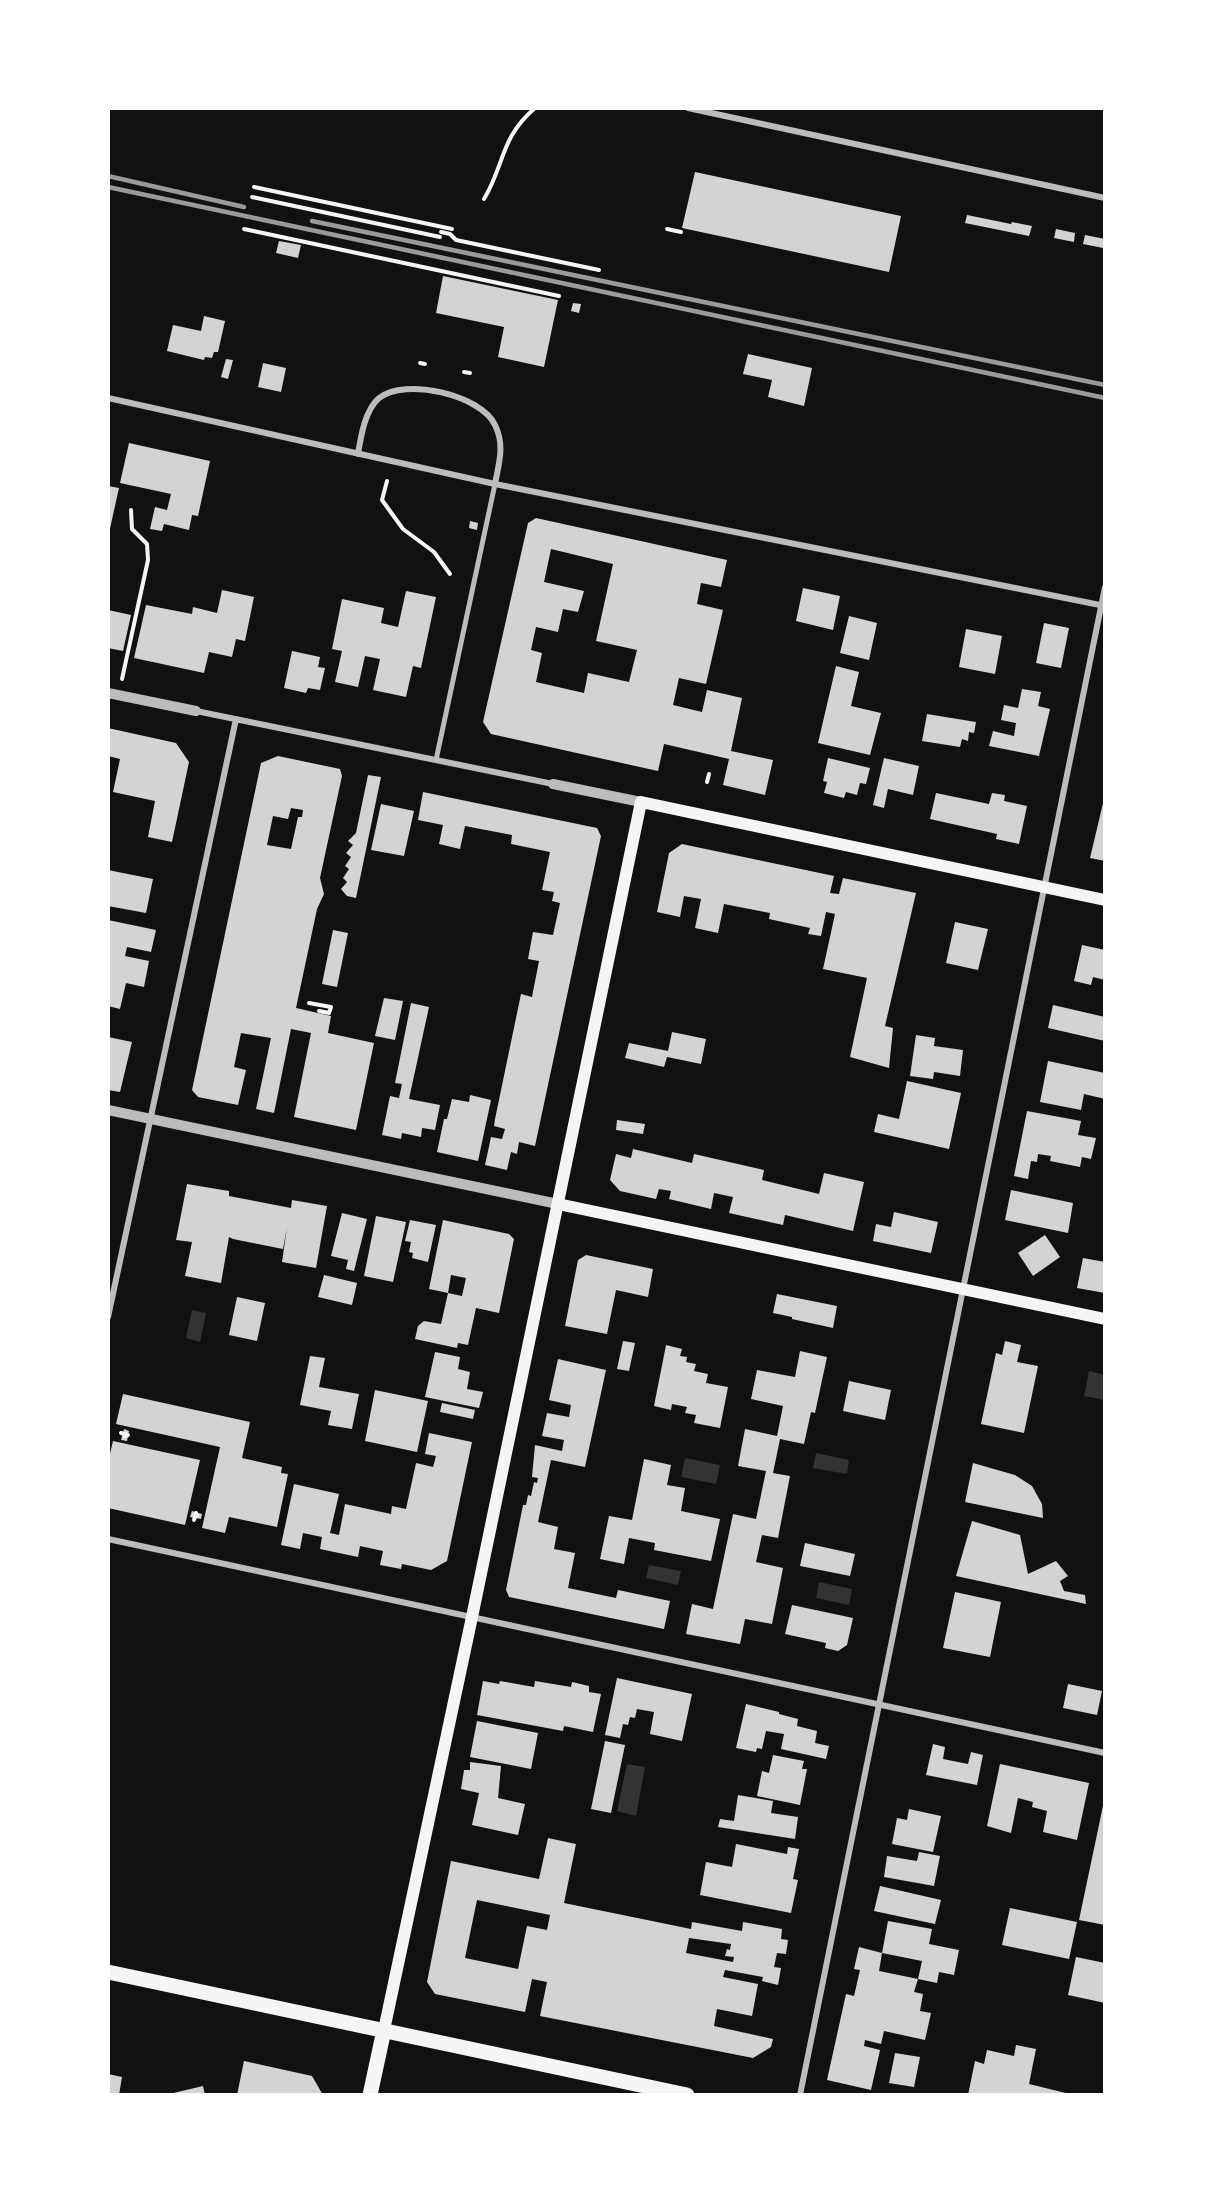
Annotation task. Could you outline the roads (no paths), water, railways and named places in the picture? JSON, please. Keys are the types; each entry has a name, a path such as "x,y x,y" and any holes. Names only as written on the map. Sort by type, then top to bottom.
{"main road":[{"path":"370,2095 641,802 1105,900"},
{"path":"558,1204 1105,1319"},
{"path":"108,1972 687,2095"}],"street":[{"path":"688,108 1105,198"},
{"path":"358,454 369,414 378,399 392,391 430,391 465,399 486,411 495,424 501,441 501,457 436,760"},
{"path":"108,398 495,484 1100,605"},
{"path":"800,2095 1105,587"},
{"path":"113,694 641,802"},
{"path":"108,1317 237,719"},
{"path":"108,1110 558,1204"},
{"path":"108,1539 1105,1753"}],"railway":[{"path":"108,176 244,207"},
{"path":"108,187 1105,398"},
{"path":"312,221 1105,385"}]}
